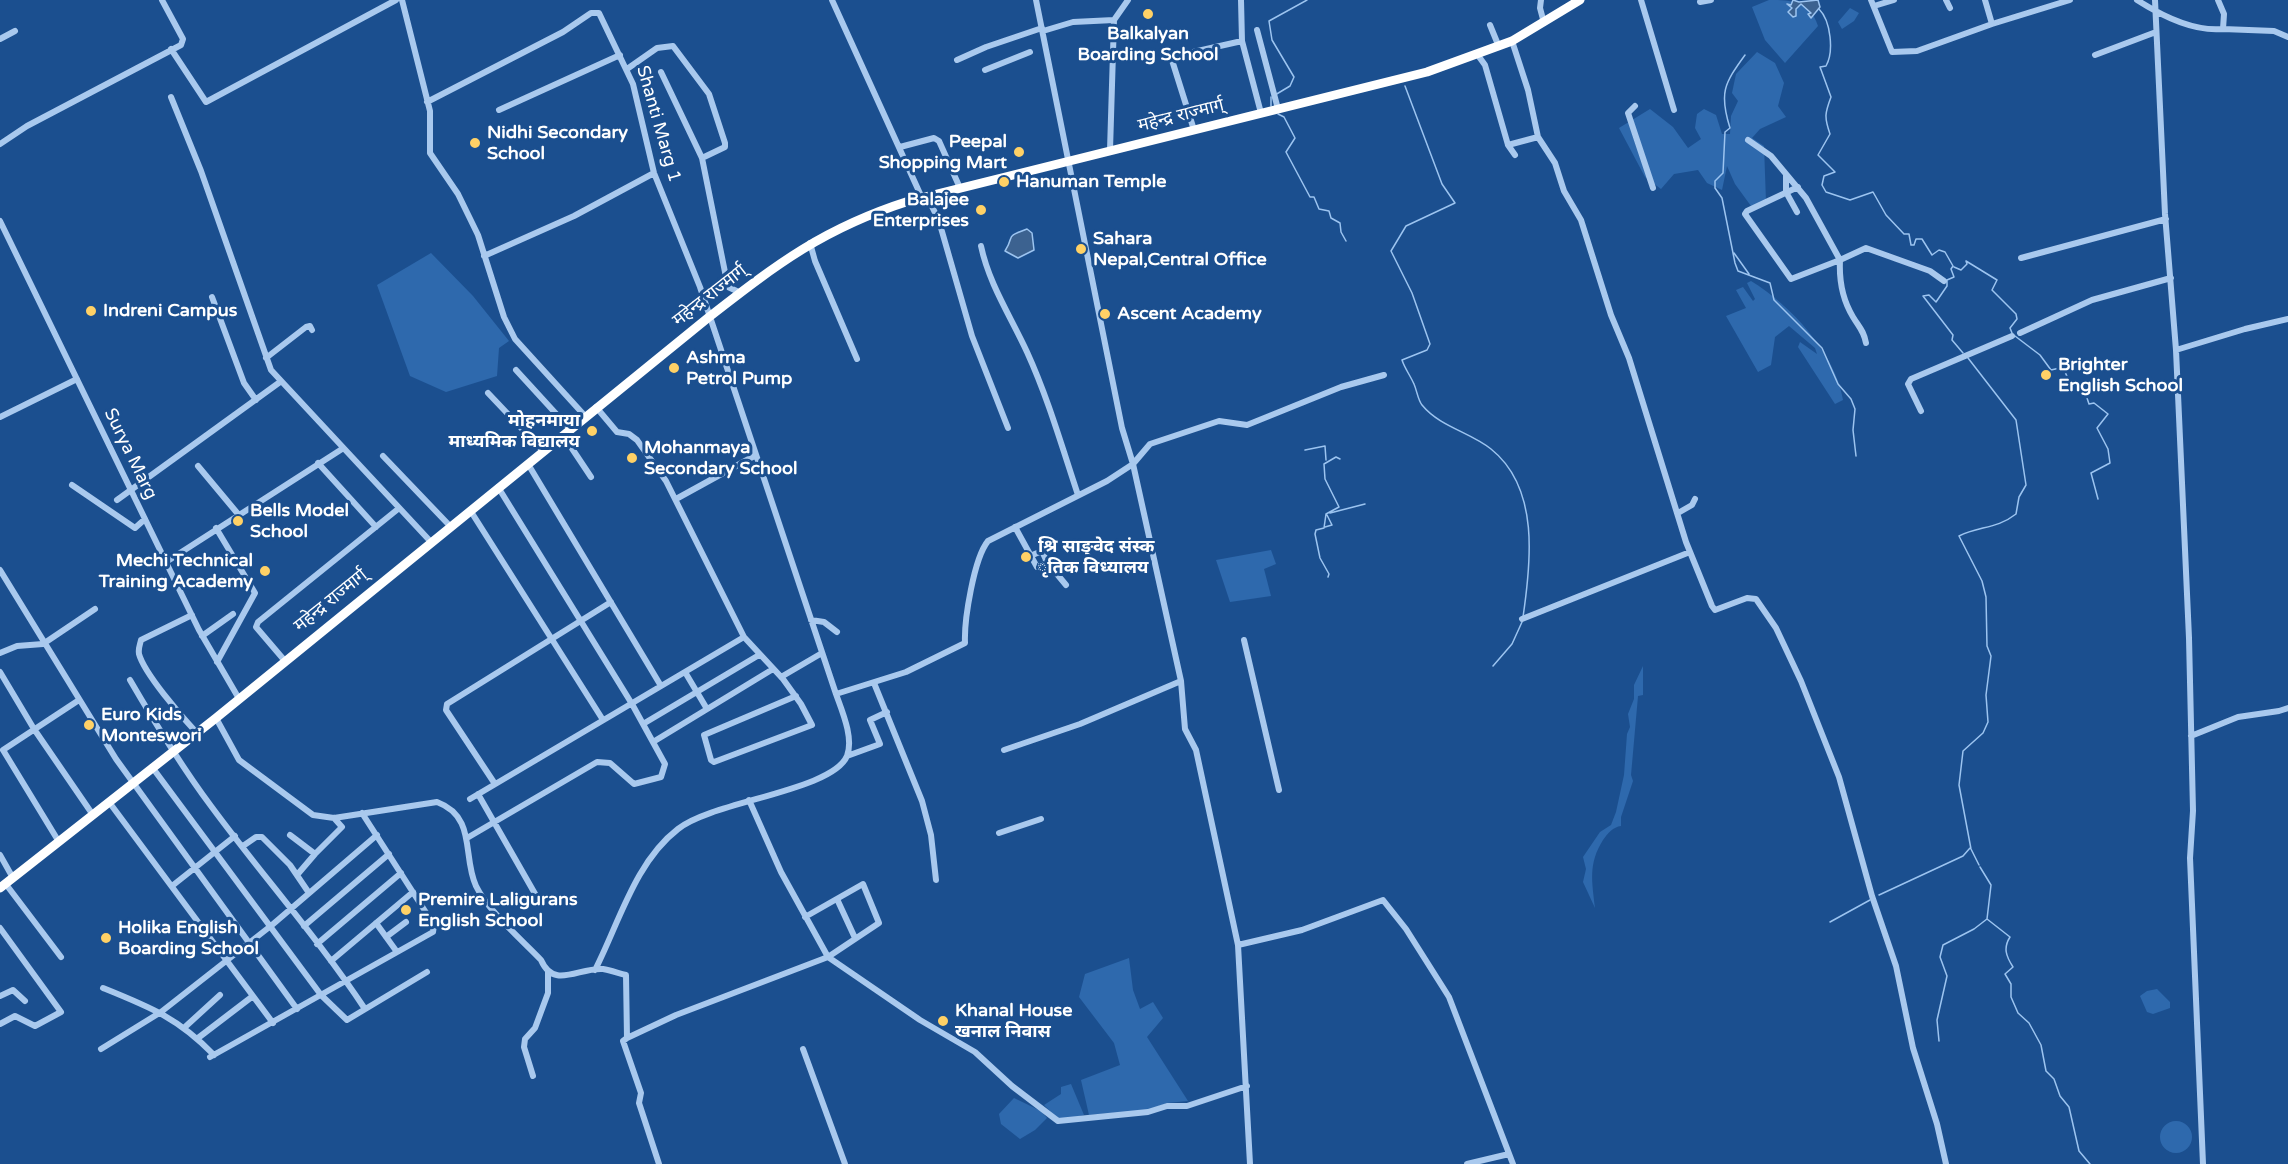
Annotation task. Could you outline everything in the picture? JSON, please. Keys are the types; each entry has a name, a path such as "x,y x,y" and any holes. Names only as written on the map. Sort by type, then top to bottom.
{"highway":[{"name":"महेन्द्र राज्मार्ग्","path":"6,883 216,718 238,697 709,317 781,261 810,243 876,212 925,197 1427,72 1512,41 1580,0"}],"street":[{"path":"0,144 27,126 184,42 162,0"},
{"path":"171,49 206,102 396,0"},
{"path":"402,0 427,102 431,124 430,153 458,194 478,235 504,317 515,339 585,416"},
{"path":"832,0 900,147 939,221 972,336 1008,428"},
{"path":"1036,0 1122,428 1133,464 1181,681 1185,729 1196,750 1238,945 1250,1164"},
{"path":"1110,150 1114,20 1128,0"},
{"path":"1241,0 1242,41 1261,113"},
{"path":"1541,0 1540,8 1544,23"},
{"path":"1641,0 1674,110"},
{"path":"1700,2 1711,0"},
{"path":"1894,0 1873,3 1892,52 1917,51 1992,24 2070,0"},
{"path":"1946,0 1950,8"},
{"path":"1985,0 1992,24"},
{"path":"2137,0 2156,12 2207,31 2223,29 2274,31 2288,37"},
{"path":"2155,0 2166,219 2176,350 2191,736 2193,811 2190,858 2203,1164"},
{"path":"2218,0 2224,14 2223,29"},
{"name":"Shanti Marg 1","path":"427,102 596,12 599,13 636,92 654,173 700,287 810,620 845,718 848,739 847,756"},
{"path":"957,60 986,47 1073,22 1114,20"},
{"path":"1490,25 1499,47"},
{"path":"1257,30 1278,109"},
{"path":"0,39 15,31"},
{"path":"2095,54 2156,32"},
{"path":"1194,130 1171,57 1242,41"},
{"path":"1512,41 1528,90 1538,137 1555,164 1564,191 1581,220 1611,315 1629,357 1690,552 1715,610 1747,598 1756,599 1776,627 1801,681 1839,777 1872,896 1896,966 1913,1048 1937,1124 1946,1164"},
{"path":"627,69 657,48 673,46 709,94 725,143 725,147 721,150 702,158"},
{"path":"985,69 1030,52"},
{"path":"1478,54 1485,65 1508,145 1515,155"},
{"path":"499,110 620,55"},
{"path":"661,72 702,158 728,287 741,293"},
{"path":"171,97 216,213 266,357 280,382 431,542"},
{"path":"1635,106 1628,113 1653,188"},
{"path":"1508,145 1538,137"},
{"path":"900,147 934,138 939,141 960,188"},
{"path":"1748,140 1771,156 1806,198 1840,260 1839,281 1850,312 1864,330 1866,343"},
{"path":"484,256 574,216 654,173"},
{"path":"1786,174 1786,192 1797,212"},
{"path":"1798,187 1745,214 1788,277 1797,278 1866,248 1930,271 1944,281"},
{"path":"2021,258 2166,219"},
{"name":"Surya Marg","path":"0,221 202,636 238,697"},
{"path":"810,243 815,261 857,359"},
{"path":"981,246 986,272 1027,352 1051,411 1078,495"},
{"path":"2020,333 2092,300 2171,278"},
{"path":"212,297 244,383 256,400"},
{"path":"2176,350 2245,329 2288,319"},
{"path":"266,357 306,327 310,326 312,330"},
{"path":"1921,411 1908,384 1911,379 2012,336"},
{"path":"516,370 566,432 591,477"},
{"path":"836,694 906,672 965,643 964,626 979,556 988,541 1133,464 1150,444 1219,420 1247,425 1341,387 1384,375"},
{"path":"0,417 77,379"},
{"path":"117,500 280,382"},
{"path":"488,393 543,451"},
{"path":"596,407 617,432 629,434 637,440 676,499 744,638 796,696 812,725 714,762 711,760 704,735 796,696"},
{"path":"166,562 342,449"},
{"path":"676,499 756,455"},
{"path":"383,456 450,526"},
{"path":"318,463 376,527"},
{"path":"528,464 662,686"},
{"path":"198,466 238,514"},
{"path":"72,485 135,528 145,519"},
{"path":"467,838 597,762 610,763 634,784 661,777 665,764 632,704 498,486"},
{"path":"1678,513 1692,505 1695,499"},
{"path":"285,661 256,627 258,622 398,509"},
{"path":"470,510 550,640 603,720"},
{"path":"1015,527 1036,567 1047,562"},
{"path":"216,528 255,593 217,662"},
{"path":"1030,556 1042,550 1047,562 1066,585"},
{"path":"1522,619 1690,552"},
{"path":"0,570 43,644 132,783 297,1009"},
{"path":"495,784 445,707 611,602"},
{"path":"0,653 17,646 43,644 95,609"},
{"path":"202,636 233,614"},
{"path":"192,615 141,640 138,649 155,680 196,732"},
{"path":"810,620 824,622 837,632"},
{"path":"470,799 744,638"},
{"path":"1244,640 1279,790"},
{"path":"781,677 822,653"},
{"path":"643,724 759,655"},
{"path":"653,742 773,669"},
{"path":"0,672 34,729 93,815"},
{"path":"685,672 707,709"},
{"path":"130,680 173,750 365,1010"},
{"path":"1004,750 1080,724 1181,681"},
{"path":"874,683 922,801 931,835 936,880"},
{"path":"59,842 4,753 6,746 79,700"},
{"path":"2191,736 2238,717 2288,708"},
{"path":"595,970 637,880 676,830 697,816 821,778 847,756 880,744 870,720 886,712"},
{"path":"216,718 239,760 313,815 334,818 436,802 447,806 458,817 467,838 475,885 548,972 559,978 595,970 626,975 627,1038 624,1041 659,1164"},
{"path":"152,767 272,925 321,995 347,1020 427,972"},
{"path":"478,794 538,899"},
{"path":"749,800 781,872 828,957 920,1020 975,1052 1012,1086 1058,1121 1148,1112 1167,1106 1187,1106 1247,1086"},
{"path":"109,802 273,1023"},
{"path":"103,988 161,1012 198,1038 212,1056 433,932 434,925 363,813"},
{"path":"297,875 342,827 334,818"},
{"path":"999,833 1041,819"},
{"path":"290,835 315,854"},
{"path":"101,1049 161,1012 272,925 377,835"},
{"path":"172,886 235,836"},
{"path":"243,846 256,837 262,837 297,875 309,893"},
{"path":"303,926 389,854"},
{"path":"0,855 6,883 61,957"},
{"path":"317,944 401,873"},
{"path":"627,1038 676,1015 828,957 879,923 863,885 805,917"},
{"path":"331,961 413,892"},
{"path":"837,899 855,938"},
{"path":"1238,945 1302,930 1383,900 1406,929 1449,997 1514,1164"},
{"path":"386,937 406,922"},
{"path":"376,923 398,952"},
{"path":"0,928 61,1012 35,1026 15,1016 0,1024"},
{"path":"533,1076 524,1047 525,1039 535,1028 548,993 548,972"},
{"path":"0,996 13,990 25,1001"},
{"path":"185,1028 220,994"},
{"path":"198,1038 253,996"},
{"path":"803,1049 845,1164"},
{"path":"1467,1164 1509,1154"}],"shaded area":[{"path":"1769,0 1793,2 1805,7 1815,18 1818,26 1785,63 1765,40 1752,7"},
{"path":"1793,0 1799,2 1818,0 1820,7 1811,18 1808,14 1811,13 1801,4 1796,9 1796,16 1793,17 1788,12 1792,8 1787,4 1791,5"},
{"path":"1850,8 1859,13 1854,21 1842,29 1838,22"},
{"path":"1757,52 1775,63 1784,83 1778,106 1786,117 1760,129 1752,138 1764,146 1766,202 1751,206 1735,184 1727,166 1722,190 1707,183 1698,170 1674,174 1661,189 1645,177 1619,128 1650,109 1673,127 1688,148 1701,139 1695,128 1697,114 1704,109 1716,115 1722,134 1730,134 1731,116 1738,101 1732,93 1736,74"},
{"path":"1027,229 1032,233 1034,250 1018,258 1005,251 1012,235"},
{"path":"431,253 473,296 509,341 499,348 497,376 446,392 410,376 377,285"},
{"path":"1751,281 1781,303 1809,333 1831,366 1839,383 1843,400 1835,404 1798,347 1800,342 1817,354 1815,348 1789,326 1775,337 1771,365 1758,372 1726,316 1746,308 1736,290 1743,287 1753,301 1755,299 1747,283"},
{"path":"1271,550 1276,564 1264,569 1271,596 1230,602 1216,560"},
{"path":"1643,666 1643,695 1638,696 1631,775 1633,781 1621,817 1621,826 1613,829 1607,835 1595,857 1592,873 1595,908 1583,882 1586,869 1583,857 1600,832 1611,825 1616,812 1624,775 1627,734 1630,727 1628,714 1634,699 1634,685"},
{"path":"1129,958 1133,990 1140,1009 1153,1002 1163,1018 1147,1037 1188,1101 1167,1103 1148,1110 1089,1115 1081,1080 1120,1065 1114,1043 1079,997 1085,974"},
{"path":"2157,989 2170,1002 2170,1008 2153,1014 2147,1012 2140,996 2147,991"},
{"path":"1071,1084 1084,1115 1059,1120 1044,1105 1061,1094 1061,1087"},
{"path":"1014,1098 1041,1111 1047,1118 1035,1130 1020,1139 1001,1124 999,1114"},
{"path":"2176,1121 2188,1125 2192,1137 2188,1149 2176,1153 2164,1149 2160,1137 2164,1125"}],"waterway":[{"path":"1275,95 1290,86 1294,77 1272,40 1269,21 1307,0"},
{"path":"1819,9 1829,29 1830,53 1826,66 1820,67 1831,97 1826,115 1830,134 1818,155 1835,172 1824,176 1822,185 1826,192 1850,200 1873,192 1886,215 1904,234 1909,234 1911,245 1914,245 1916,239 1922,239 1932,255 1939,250 1945,252 1953,266 1951,269 1954,277 1947,280 1947,286 1936,302 1929,295 1923,296 1953,335 1952,340 1963,353"},
{"path":"1745,55 1732,74 1724,97 1730,128 1725,132 1723,173 1715,181 1715,188 1722,198 1735,263 1738,271 1770,283 1774,300 1822,348 1838,384 1851,399 1855,409 1853,430 1856,456"},
{"path":"1405,86 1442,184 1455,203 1406,226 1391,251 1412,293 1430,344 1427,350 1402,360 1414,384 1419,401 1429,413 1491,449 1507,465 1518,484 1525,505 1529,550 1523,617"},
{"path":"1271,97 1271,106"},
{"path":"1278,114 1284,117 1295,138 1286,152 1310,197 1314,197 1319,209 1329,211 1331,218 1340,223 1341,232 1346,241"},
{"path":"1734,253 1749,274"},
{"path":"1954,267 1961,270 1967,264 1966,261 1997,280 1992,290 2016,314 2017,319 2010,328 2012,333"},
{"path":"2015,336 2040,355 2051,370 2064,367 2071,382 2085,392 2089,404 2094,403 2108,414 2097,428 2108,449 2110,463 2091,473 2098,499"},
{"path":"1968,358 2016,420 2026,485 2019,497 2016,514 1995,525 1959,536 1982,581 1986,597 1987,646 1991,656 1986,695 1988,722 1983,733 1963,751 1959,785 1971,849 1979,865"},
{"path":"1305,450 1325,446 1326,460"},
{"path":"1328,577 1329,574 1320,558 1315,534 1316,530 1324,528 1326,514 1339,507 1325,479 1324,464 1336,457 1340,459"},
{"path":"1330,513 1365,504"},
{"path":"1325,527 1332,525 1327,515"},
{"path":"1493,666 1512,644 1522,622"},
{"path":"1879,895 1963,856 1970,848"},
{"path":"1980,867 1991,885 1987,919 2010,937 2006,952 2013,967 2005,974 2011,984 2011,997 2018,1013 2029,1023 2041,1045 2046,1071 2054,1079 2060,1096 2069,1107 2079,1151 2090,1164"},
{"path":"1830,922 1870,900"},
{"path":"1939,1041 1937,1020 1947,976 1940,957 1943,945 1974,929 1987,919"}],"place":[{"name":"Balkalyan Boarding School","path":"1148,14"},
{"name":"Nidhi Secondary School","path":"475,143"},
{"name":"Peepal Shopping Mart","path":"1019,152"},
{"name":"Hanuman Temple","path":"1004,182"},
{"name":"Balajee Enterprises","path":"981,210"},
{"name":"Sahara Nepal,Central Office","path":"1081,249"},
{"name":"Indreni Campus","path":"91,311"},
{"name":"Ascent Academy","path":"1105,314"},
{"name":"Ashma Petrol Pump","path":"674,368"},
{"name":"Brighter English School","path":"2046,375"},
{"name":"मोहनमाया माध्यमिक विद्यालय","path":"592,431"},
{"name":"Mohanmaya Secondary School","path":"632,458"},
{"name":"Bells Model School","path":"238,521"},
{"name":"श्रि साङ्वेद संस्क ृतिक विध्यालय","path":"1026,557"},
{"name":"Mechi Technical Training Academy","path":"265,571"},
{"name":"Euro Kids Monteswori","path":"89,725"},
{"name":"Premire Laligurans English School","path":"406,910"},
{"name":"Holika English Boarding School","path":"106,938"},
{"name":"Khanal House खनाल निवास","path":"943,1021"}]}
